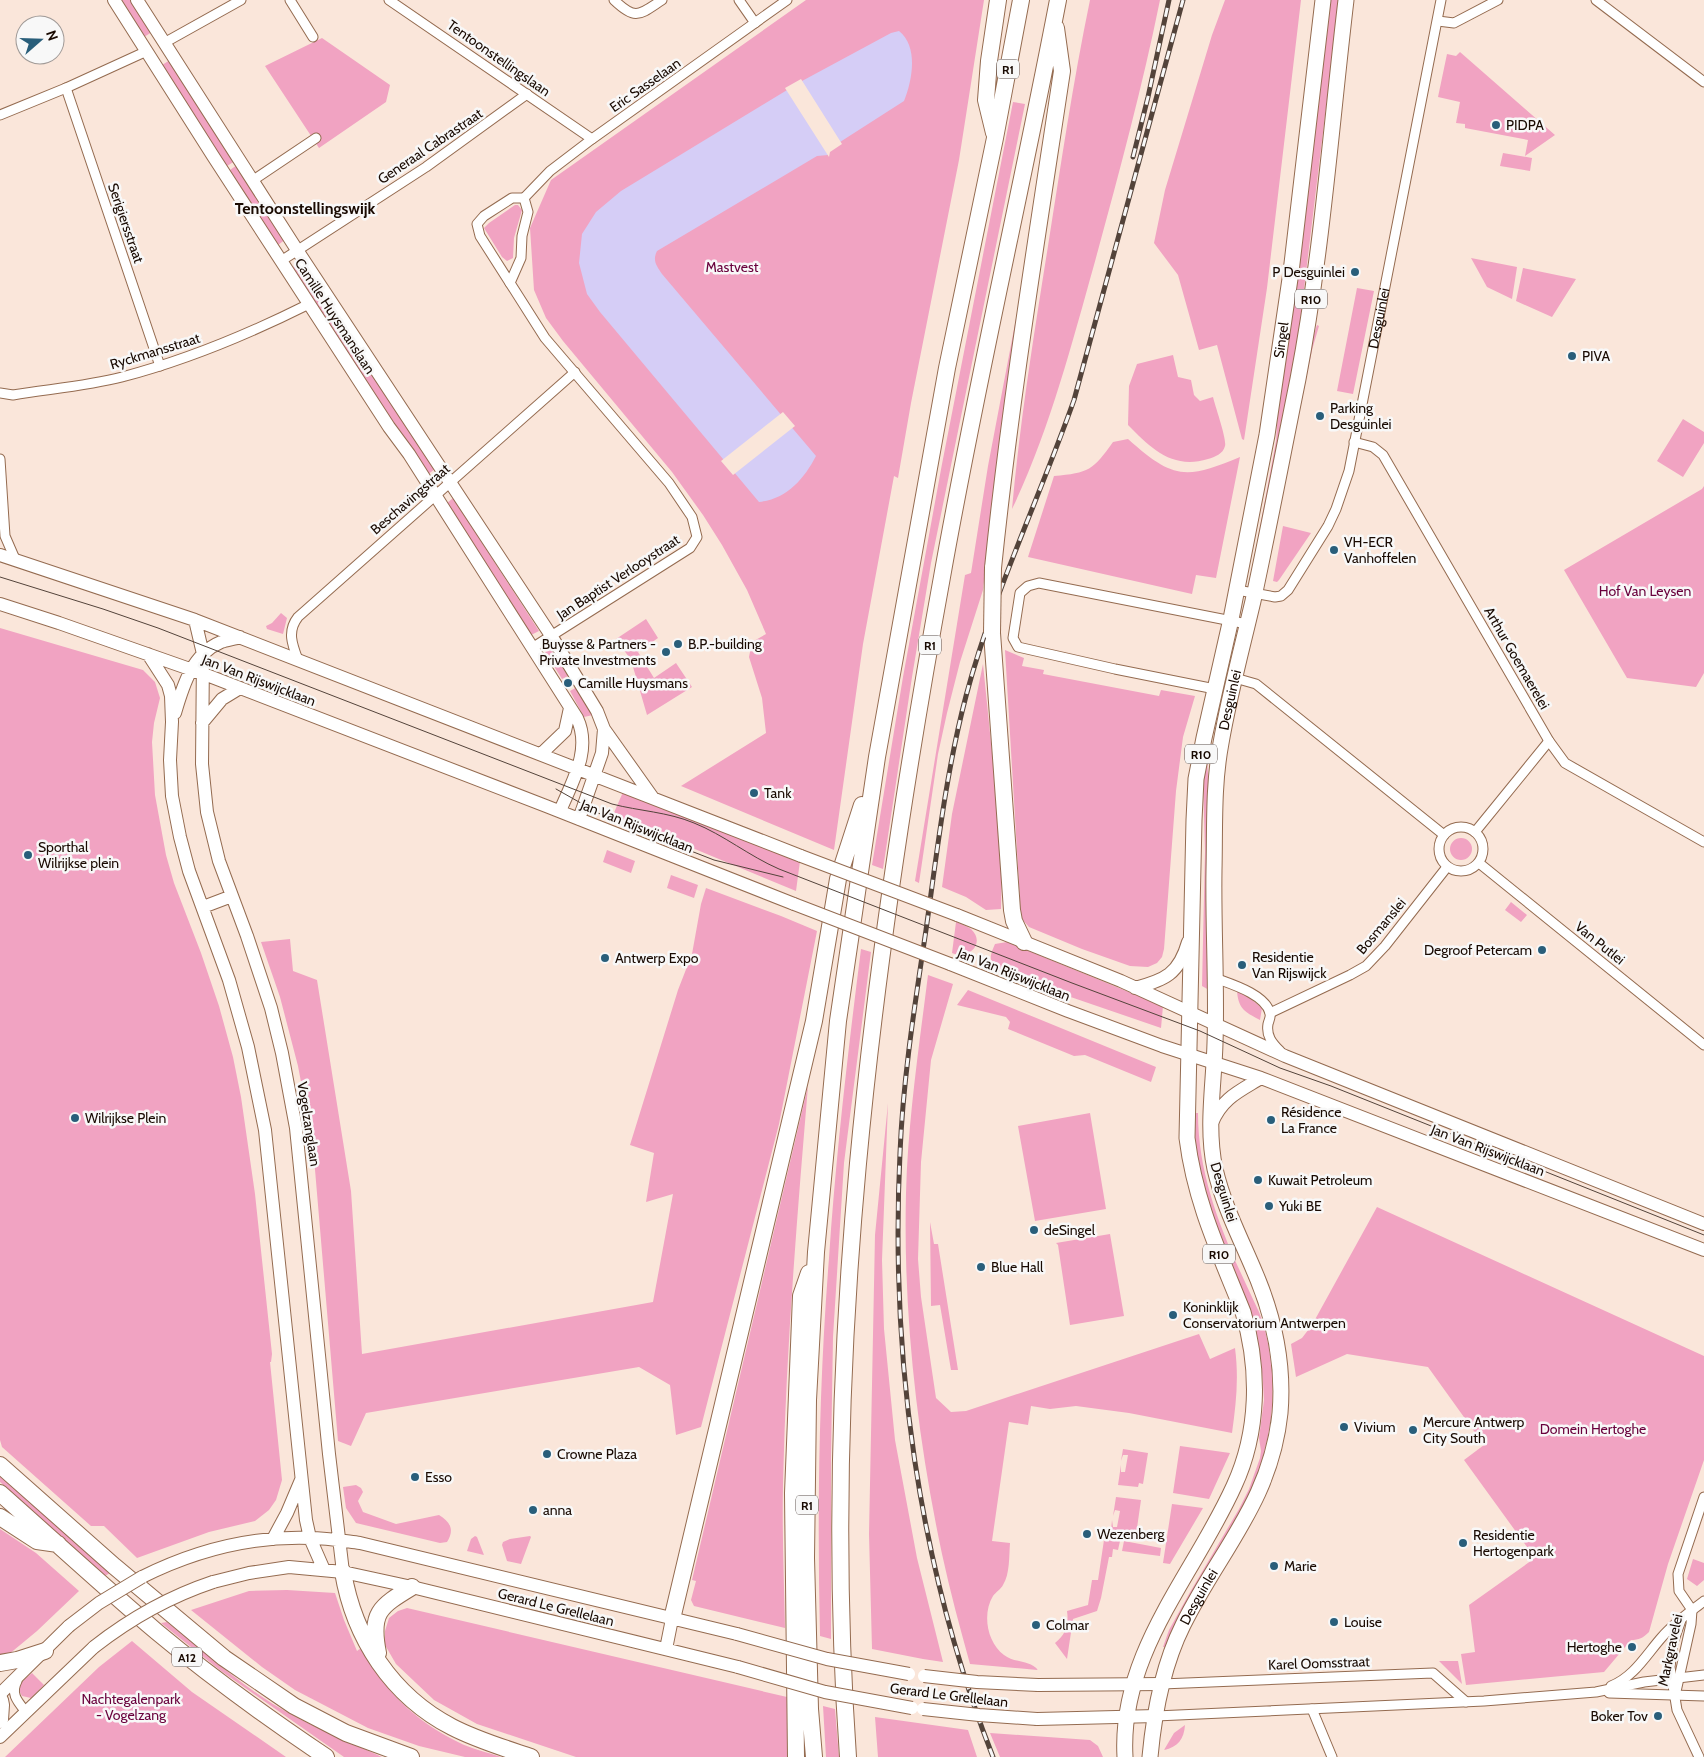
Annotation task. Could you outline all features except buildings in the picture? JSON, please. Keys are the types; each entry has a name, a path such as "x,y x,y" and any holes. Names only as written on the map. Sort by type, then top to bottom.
{"highway":[{"path":"996,138 986,100 989,61 998,0"},
{"name":"R1","path":"814,1757 810,1709 806,1558 808,1400 816,1252 838,1021 877,757 947,368 996,138 1020,0"},
{"path":"1024,942 1014,921 1012,910 992,633 993,568 1000,496 1017,371 1062,71 1056,8"},
{"name":"R1","path":"848,1757 842,1677 841,1440 855,1197 874,1019 899,834 942,576 985,354 1056,8"},
{"path":"672,1619 810,1040 838,879 877,757"},
{"path":"796,1757 793,1493 801,1296 816,1252"},
{"name":"A12","path":"0,1465 114,1566 224,1658 294,1706 346,1733 411,1757"},
{"name":"A12","path":"0,1493 196,1664 284,1729 326,1757"},
{"path":"0,1517 37,1541 58,1544"},
{"path":"343,1572 353,1614 380,1665 395,1685 415,1702 450,1726 486,1742 531,1757"},
{"path":"380,1665 374,1628 377,1617 387,1603 412,1587"},
{"path":"0,1663 45,1651"},
{"path":"0,1700 0,1720"}],"main road":[{"name":"Singel","path":"1231,619 1267,435 1290,281 1323,0"},
{"name":"Singel","path":"1254,594 1299,371 1315,274 1346,0"},
{"name":"Desguinlei","path":"1150,1757 1162,1684 1169,1658 1185,1620 1246,1519 1260,1490 1275,1447 1279,1416 1280,1370 1274,1328 1257,1277 1223,1195 1215,1170 1212,1147 1215,1024 1214,878 1216,783 1220,744 1254,594"},
{"name":"Desguinlei","path":"1125,1757 1126,1717 1134,1684 1157,1626 1235,1485 1246,1453 1252,1427 1254,1375 1249,1331 1199,1201 1190,1167 1187,1138 1188,1012 1196,780 1231,619"}],"street":[{"name":"Camille Huysmanslaan","path":"114,0 389,427 436,495 580,726 584,742 577,769 560,812"},
{"name":"Camille Huysmanslaan","path":"137,0 297,250 552,637 597,711 604,728 653,798"},
{"path":"164,43 241,0"},
{"path":"290,0 313,37"},
{"name":"Tentoonstellingslaan","path":"390,0 592,140"},
{"path":"614,0 625,11 637,14 662,0"},
{"path":"740,0 755,23"},
{"name":"Eric Sasselaan","path":"697,537 692,518 669,484 545,338 480,236 477,224 484,216 512,198 524,198 550,171 787,0"},
{"name":"Desguinlei","path":"1237,590 1275,597 1281,596 1288,590 1328,526 1336,509 1348,471 1442,0"},
{"path":"1438,21 1454,23 1498,0"},
{"path":"1596,0 1704,82"},
{"path":"0,115 66,88 146,51"},
{"name":"Serigiersstraat","path":"66,88 160,366"},
{"name":"Generaal Cabrastraat","path":"282,261 426,167 527,94"},
{"path":"252,180 316,138"},
{"path":"510,282 521,258 522,236 528,212 524,198"},
{"name":"Ryckmansstraat","path":"0,394 13,394 120,378 235,340 309,304"},
{"name":"Beschavingstraat","path":"298,660 291,639 292,627 298,617 574,372"},
{"name":"Arthur Goemaerelei","path":"1354,442 1373,447 1383,455 1549,741 1565,764 1704,842"},
{"path":"0,459 5,536 15,559"},
{"name":"Jan Baptist Verlooystraat","path":"552,637 690,548 697,537"},
{"name":"Jan Van Rijswijcklaan","path":"0,555 195,620 957,915 1134,988 1285,1056 1704,1224"},
{"name":"Desguinlei","path":"1215,689 1018,647 1013,638 1020,592 1028,586 1040,583 1231,619 1248,624"},
{"name":"Jan Van Rijswijcklaan","path":"0,604 204,674 1068,1011 1262,1078 1704,1250"},
{"name":"Vogelzanglaan","path":"195,620 203,654 202,764 206,812 219,861 256,960 271,1008 296,1128 343,1572"},
{"path":"532,648 552,637"},
{"path":"172,722 185,682 203,654 220,642 240,638"},
{"path":"148,654 168,685 171,696 170,760 172,796 182,846 189,871 229,980 248,1047 264,1130 301,1480 310,1538 324,1570"},
{"path":"1235,678 1256,684 1444,835"},
{"path":"202,723 222,699 240,688"},
{"path":"541,754 565,731 570,708"},
{"name":"Camille Huysmanslaan","path":"579,819 602,753 604,728"},
{"path":"1475,832 1549,741"},
{"path":"1462,827 1475,832 1480,837 1483,850 1479,863 1474,868 1460,872 1448,867 1440,855 1440,841 1444,835 1449,830 1462,827"},
{"name":"Van Putlei","path":"1479,863 1704,1045"},
{"name":"Bosmanslei","path":"1270,1013 1366,966 1385,946 1448,867"},
{"path":"203,907 232,896"},
{"name":"Desguinlei","path":"1134,988 1157,982 1170,975 1182,960 1190,937"},
{"path":"1215,978 1249,992 1266,1006 1270,1013"},
{"name":"Jan Van Rijswijcklaan","path":"1270,1013 1267,1032 1285,1056"},
{"path":"1212,1125 1217,1110 1227,1099 1262,1078"},
{"path":"273,1539 287,1513 301,1480"},
{"name":"Markgravelei","path":"1675,1678 1691,1624 1692,1610 1679,1591 1678,1574 1704,1497"},
{"name":"Gerard Le Grellelaan","path":"0,1694 69,1626 99,1602 156,1570 195,1555 230,1545 273,1539 310,1538 360,1543 737,1634 828,1659 909,1674 977,1682 1038,1685 1162,1684"},
{"name":"Gerard Le Grellelaan","path":"0,1737 94,1647 120,1627 160,1603 188,1590 213,1582 249,1573 285,1568 343,1572 412,1587 738,1667 825,1692 912,1708 1037,1719 1156,1716"},
{"path":"1692,1610 1704,1601"},
{"name":"Markgravelei","path":"1675,1696 1675,1678 1671,1656 1673,1643 1681,1620 1692,1610"},
{"path":"666,1649 672,1619"},
{"path":"1596,1692 1626,1677 1662,1637 1681,1620"},
{"name":"Karel Oomsstraat","path":"1162,1684 1432,1673 1466,1702"},
{"path":"20,1676 13,1687 13,1694 26,1712"},
{"path":"1596,1692 1644,1682 1704,1676"},
{"path":"1156,1716 1466,1702 1596,1692 1704,1696"},
{"path":"1675,1696 1677,1710 1699,1757"},
{"path":"1312,1709 1332,1757"}],"green space":[{"path":"120,0 131,0 152,32 144,37"},
{"name":"Mastvest","path":"806,0 984,0 959,160 898,478 894,476 863,644 834,850 681,786 766,733 762,698 749,657 752,642 766,634 747,590 703,515 672,472 546,318 534,290 530,228 551,180"},
{"path":"1090,0 1160,0 1129,133 1068,358 1037,450 1012,509 1023,410 1038,312 1078,61"},
{"path":"1225,0 1301,0 1267,288 1244,440 1242,439 1217,345 1199,350 1178,275 1154,243 1165,190 1212,35"},
{"path":"1329,0 1339,0 1300,322 1283,428 1253,565 1276,441 1278,410"},
{"path":"322,38 390,85 386,102 319,148 265,66"},
{"path":"1460,52 1555,135 1525,156 1528,140 1465,128 1465,124 1456,123 1460,102 1438,97 1447,54 1456,56"},
{"path":"170,60 235,161 227,166 162,65"},
{"path":"1013,102 1025,104 931,563 883,869 872,865 903,677 942,464"},
{"path":"1503,153 1532,158 1530,171 1500,166"},
{"path":"237,165 286,239 278,245 230,170"},
{"path":"515,205 518,205 522,210 514,238 513,258 507,261 502,257 484,228"},
{"path":"1471,258 1517,267 1512,299 1487,287"},
{"path":"301,262 435,469 427,475 293,267"},
{"path":"1523,268 1576,279 1552,317 1516,301"},
{"path":"1022,287 993,493 983,590 960,662 938,754 919,883 915,881 965,575 971,573 988,466"},
{"path":"1357,288 1374,291 1353,394 1337,391"},
{"path":"1317,325 1319,326 1312,350 1267,573 1265,572 1311,343"},
{"path":"1173,355 1178,377 1191,380 1194,395 1200,401 1213,397 1223,430 1225,446 1218,455 1208,459 1184,462 1163,455 1145,442 1128,425 1129,386 1137,364"},
{"path":"1683,419 1704,432 1704,443 1683,477 1657,461"},
{"path":"1128,439 1157,462 1180,472 1206,470 1240,457 1216,578 1196,575 1192,594 1028,557 1054,476 1075,473 1089,468 1100,459 1113,442"},
{"name":"Hof Van Leysen","path":"1704,486 1704,673 1696,687 1627,678 1564,570 1702,489"},
{"path":"453,498 539,631 531,635 446,504"},
{"path":"1283,526 1311,533 1277,582 1273,581"},
{"path":"281,613 287,618 283,634 267,629 266,626 272,623"},
{"path":"646,619 658,638 638,652 654,678 676,663 692,687 647,715 631,660 616,639"},
{"path":"0,628 143,670 155,682 160,698 152,742 155,795 166,855 174,883 219,1006 233,1057 241,1097 255,1194 272,1354 270,1362 282,1480 276,1500 269,1510 255,1521 209,1532 137,1558 104,1526 91,1526 2,1447 0,1440"},
{"path":"551,649 568,676 562,679 545,652"},
{"path":"1005,650 1024,658 1022,666 1044,670 1043,674 1159,696 1161,690 1195,696 1183,737 1176,791 1164,949 1162,957 1157,963 1148,967 1130,966 1029,927 1021,918"},
{"path":"983,664 1002,851 1001,909 986,910 966,897 942,887 952,814"},
{"path":"577,687 593,715 584,717 570,691"},
{"path":"1207,757 1209,790 1207,944 1209,990 1202,986 1205,852 1203,778"},
{"path":"623,792 800,861 796,891 613,815"},
{"path":"1461,838 1471,845 1472,849 1465,859 1461,860 1451,853 1450,849 1457,839"},
{"path":"607,850 635,861 631,873 603,862"},
{"path":"671,875 698,885 694,898 667,888"},
{"path":"706,888 817,931 779,1124 701,1427 676,1435 670,1385 639,1367 366,1413 351,1446 338,1441 313,1146 298,1066 280,997 261,942 290,939 293,971 317,980 351,1191 362,1354 653,1302 673,1194 646,1202 654,1153 630,1145 678,990 692,954 701,904"},
{"path":"1511,902 1527,915 1521,922 1505,910"},
{"path":"956,922 971,929 977,940 974,949 958,955 952,953"},
{"path":"1007,942 1163,1006 1161,1028 998,972 991,958 992,952 995,944"},
{"path":"861,949 871,952 844,1163 833,1337 831,1639 820,1636 819,1494 823,1352 839,1141"},
{"path":"928,975 953,984 931,1060 921,1162 918,1259 921,1297 936,1398 951,1412 966,1411 1199,1334 1210,1359 1235,1348 1237,1370 1232,1433 1129,1413 1076,1406 1050,1409 1031,1406 1028,1425 1009,1422 992,1541 1010,1543 1009,1565 1005,1581 990,1603 987,1619 990,1635 1004,1655 1031,1665 1038,1670 970,1664 945,1568 925,1465 909,1329 906,1193 914,1084"},
{"path":"968,990 1156,1067 1151,1082 1085,1055 1074,1056 1008,1029 1010,1022 1006,1017 957,1005"},
{"path":"1237,990 1262,1008 1260,1020 1243,1009 1239,1002"},
{"path":"808,1086 792,1285 784,1434 785,1628 694,1606 691,1600 696,1581 692,1580"},
{"path":"888,1103 882,1260 884,1329 895,1440 917,1558 943,1662 872,1649 869,1534 875,1235"},
{"path":"1090,1113 1106,1209 1035,1221 1018,1126"},
{"path":"1193,1113 1198,1113 1199,1140 1203,1165 1217,1216 1259,1312 1271,1362 1273,1387 1268,1439 1252,1488 1241,1511 1182,1612 1165,1647 1163,1647 1169,1630 1249,1489 1260,1458 1259,1438 1264,1400 1261,1361 1253,1322 1208,1203 1196,1152"},
{"name":"Domein Hertoghe","path":"1377,1207 1704,1356 1704,1460 1668,1564 1649,1632 1641,1638 1631,1640 1604,1672 1466,1685 1461,1654 1475,1652 1469,1605 1535,1558 1464,1460 1484,1445 1428,1367 1347,1354 1296,1377 1291,1344 1302,1338 1312,1325"},
{"path":"930,1222 934,1244 938,1244 958,1370 951,1370 940,1305 931,1306"},
{"path":"1110,1234 1124,1316 1070,1325 1058,1245 1056,1243"},
{"path":"1180,1446 1230,1453 1209,1499 1173,1493"},
{"path":"1123,1449 1148,1453 1143,1484 1139,1483 1138,1487 1118,1485 1121,1465 1121,1472 1125,1472 1128,1455 1123,1455 1121,1461"},
{"path":"0,1475 110,1573 105,1576 0,1482"},
{"path":"356,1485 363,1492 358,1501 363,1512 396,1524 439,1515 450,1526 451,1533 447,1542 440,1543 356,1523 346,1508 343,1487"},
{"path":"1116,1497 1141,1500 1136,1535 1111,1531 1112,1520 1113,1527 1117,1527 1120,1511 1115,1510 1113,1516"},
{"path":"1172,1504 1203,1508 1170,1564 1163,1563"},
{"path":"0,1529 36,1553 79,1591 37,1631 8,1655 0,1656"},
{"path":"475,1536 484,1555 467,1551 471,1539"},
{"path":"530,1536 521,1564 507,1561 502,1545 503,1542"},
{"path":"1109,1539 1120,1541 1118,1550 1113,1549 1112,1557 1109,1557 1097,1611 1073,1619 1067,1659 1055,1643 1066,1629 1068,1621 1067,1611 1088,1605 1092,1580 1098,1580 1104,1540 1109,1541"},
{"path":"1124,1541 1161,1548 1160,1556 1122,1551"},
{"path":"1693,1559 1704,1563 1704,1580 1697,1586 1687,1579"},
{"path":"287,1590 335,1593 357,1651 361,1648 379,1677 414,1714 443,1734 468,1747 501,1757 465,1757 419,1746 368,1728 295,1690 262,1667 191,1610 249,1591"},
{"path":"407,1608 787,1697 787,1757 576,1757 477,1724 434,1700 396,1664 385,1645 385,1631 389,1618 398,1611"},
{"path":"167,1622 232,1675 273,1704 313,1726 382,1757 344,1757 221,1671 161,1623"},
{"name":"Nachtegalenpark - Vogelzang","path":"132,1641 192,1692 286,1757 5,1757 99,1667"},
{"path":"1439,1661 1458,1661 1462,1684"},
{"path":"32,1673 44,1685 31,1698 22,1696 19,1689 20,1686 23,1680"},
{"path":"823,1706 835,1709 839,1757 826,1757"},
{"path":"875,1717 968,1730 977,1757 878,1757"},
{"path":"1185,1725 1179,1742 1173,1747 1164,1750 1174,1733"},
{"path":"990,1733 1090,1740 1098,1746 1103,1757 1000,1757"}],"shaded area":[{"path":"899,31 909,46 912,64 904,101 826,151 828,155 817,156 657,251 656,263 662,274 816,456 794,486 778,497 759,502 587,294 579,263 582,234 596,212 621,191 802,81 891,33"}],"pier":[{"path":"801,79 842,144 830,152 829,157 785,88"},
{"path":"783,412 795,426 733,475 721,461"}],"tram line":[{"path":"0,577 158,628 612,804 684,819 716,833 779,869 1200,1031 1280,1068 1331,1086 1704,1235"},
{"path":"556,789 609,819 714,860 783,877"}],"railway":[{"path":"1133,157 1169,0"},
{"path":"993,1757 967,1684 945,1610 928,1536 905,1384 898,1230 900,1153 907,1069 943,812 966,696 989,621 1074,400 1183,0"}],"place":[{"name":"PIDPA","path":"1496,125"},
{"name":"P Desguinlei","path":"1355,272"},
{"name":"PIVA","path":"1572,356"},
{"name":"Parking Desguinlei","path":"1320,416"},
{"name":"VH-ECR Vanhoffelen","path":"1334,550"},
{"name":"B.P.-building","path":"678,644"},
{"name":"Buysse & Partners - Private Investments","path":"666,652"},
{"name":"Camille Huysmans","path":"568,683"},
{"name":"Tank","path":"754,793"},
{"name":"Sporthal Wilrijkse plein","path":"28,855"},
{"name":"Degroof Petercam","path":"1542,950"},
{"name":"Antwerp Expo","path":"605,958"},
{"name":"Residentie Van Rijswijck","path":"1242,965"},
{"name":"Wilrijkse Plein","path":"75,1118"},
{"name":"Résidence La France","path":"1271,1120"},
{"name":"Kuwait Petroleum","path":"1258,1180"},
{"name":"Yuki BE","path":"1269,1206"},
{"name":"deSingel","path":"1034,1230"},
{"name":"Blue Hall","path":"981,1267"},
{"name":"Koninklijk Conservatorium Antwerpen","path":"1173,1315"},
{"name":"Vivium","path":"1344,1427"},
{"name":"Mercure Antwerp City South","path":"1413,1430"},
{"name":"Crowne Plaza","path":"547,1454"},
{"name":"Esso","path":"415,1477"},
{"name":"anna","path":"533,1510"},
{"name":"Wezenberg","path":"1087,1534"},
{"name":"Residentie Hertogenpark","path":"1463,1543"},
{"name":"Marie","path":"1274,1566"},
{"name":"Louise","path":"1334,1622"},
{"name":"Colmar","path":"1036,1625"},
{"name":"Hertoghe","path":"1632,1647"},
{"name":"Boker Tov","path":"1658,1716"}],"district":[{"name":"Tentoonstellingswijk","path":"305,208"}]}
